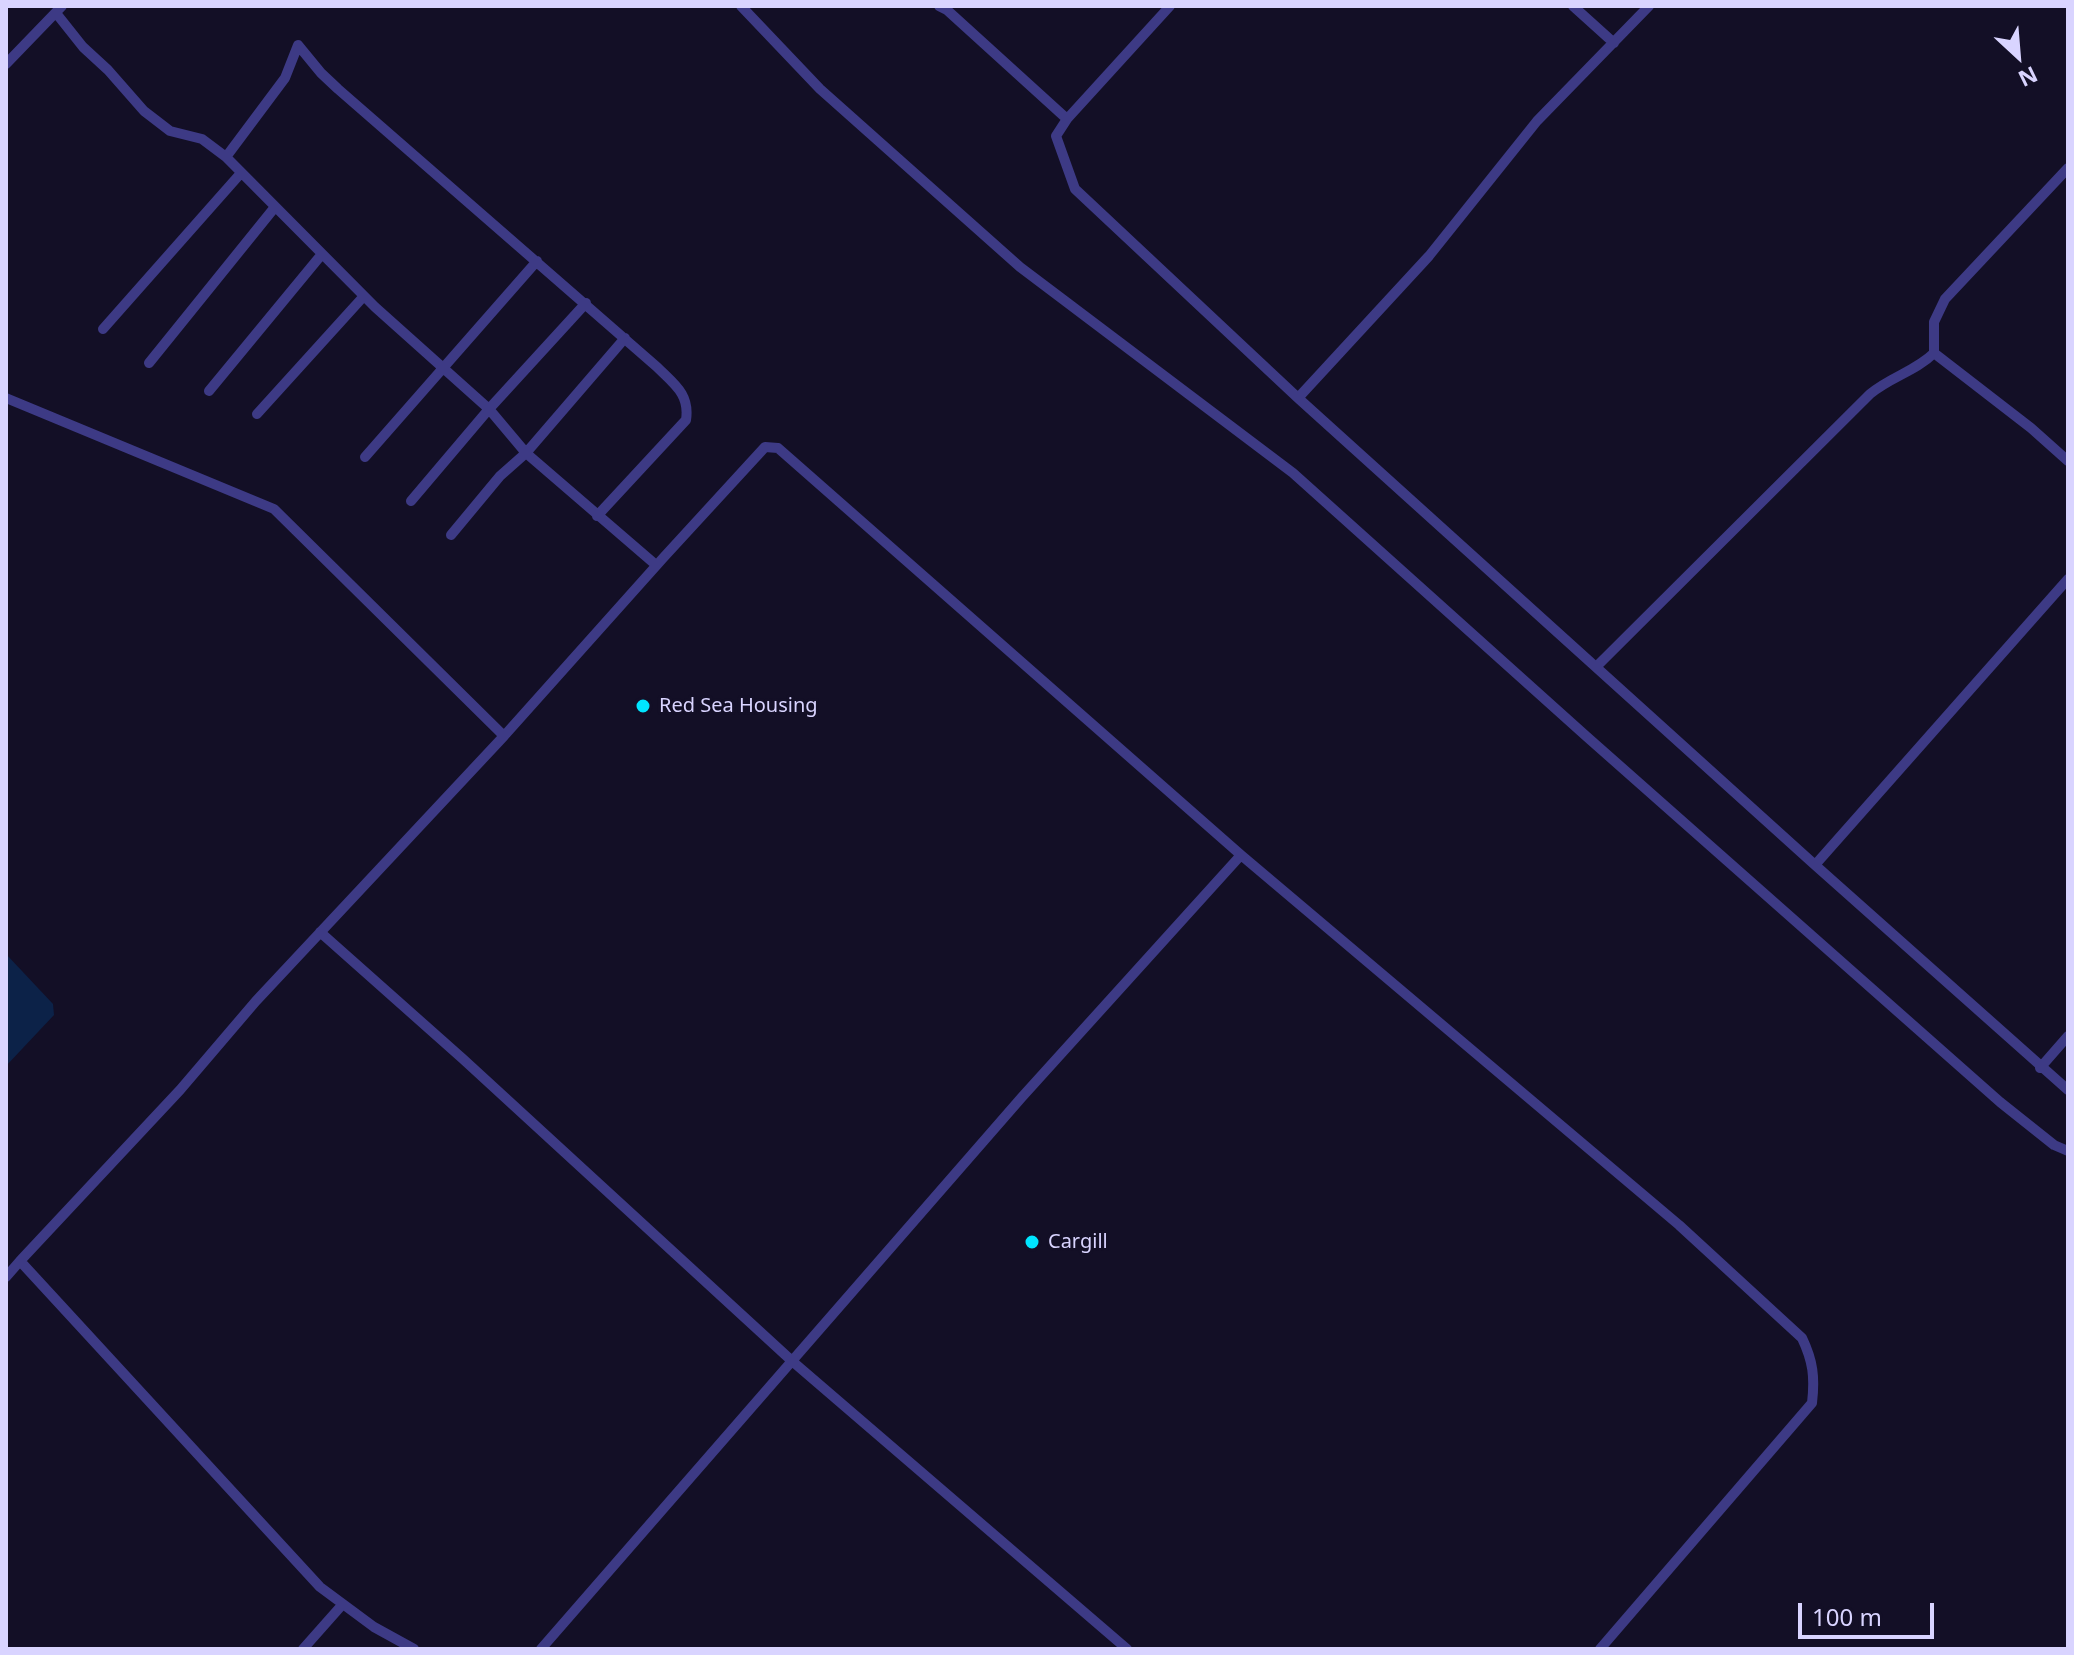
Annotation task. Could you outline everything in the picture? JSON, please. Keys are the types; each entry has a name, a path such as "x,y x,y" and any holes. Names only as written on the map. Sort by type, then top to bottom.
{"street":[{"path":"741,6 820,89 1020,267 1293,473 2000,1102 2054,1145 2068,1151"},
{"path":"939,6 1067,119"},
{"path":"1170,6 1067,119 1056,136 1075,189 1298,398 2068,1090"},
{"path":"1573,6 1614,43"},
{"path":"1298,398 1429,256 1537,121 1649,6"},
{"path":"6,64 59,9 83,47 144,111 170,131 202,139 226,157 364,296 489,409 526,453 656,565"},
{"path":"226,157 285,78 298,45 321,73 679,388 688,406 686,420 597,516"},
{"path":"1597,666 1870,394 1883,383 1926,361 1934,353 1934,322 1945,299 2068,168"},
{"path":"103,329 241,173"},
{"path":"149,363 275,207"},
{"path":"209,391 322,254"},
{"path":"365,457 537,261"},
{"path":"257,414 364,296"},
{"path":"411,501 489,409 586,303"},
{"path":"451,535 625,338"},
{"path":"1934,353 2031,428 2068,461"},
{"path":"6,398 274,509 504,736"},
{"path":"6,1277 170,1101 256,1001 504,736 765,447 778,448 1241,855 1679,1225 1802,1338 1813,1359 1812,1403 1600,1649"},
{"path":"1815,865 2068,579"},
{"path":"541,1649 1022,1097 1241,855"},
{"path":"320,932 792,1361 1127,1649"},
{"path":"2040,1068 2068,1036"},
{"path":"20,1261 320,1587 342,1605 414,1649"},
{"path":"303,1649 342,1605"}],"water":[{"path":"6,954 53,1004 54,1015 6,1066"}],"place":[{"name":"Red Sea Housing","path":"643,706"},
{"name":"Cargill","path":"1032,1242"}]}
